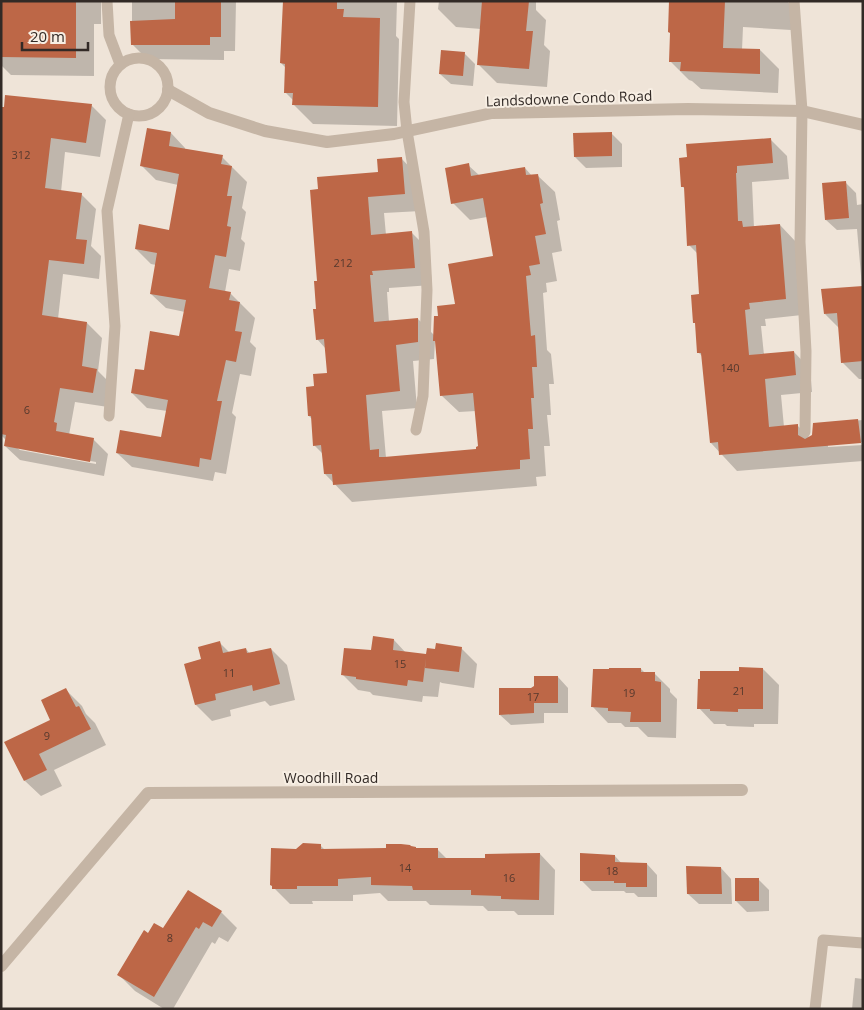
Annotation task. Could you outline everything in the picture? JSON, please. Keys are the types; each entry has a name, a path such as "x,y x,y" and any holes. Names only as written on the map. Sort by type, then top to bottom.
{"street":[{"name":"Landsdowne Condo Road","path":"168,90 209,114 265,131 327,142 407,131 492,114 688,108 802,111 863,125"},
{"name":"Woodhill Road","path":"1,966 148,792 742,790"}],"lane":[{"path":"107,1 109,35 120,64"},
{"path":"410,1 404,102 424,232 427,290 423,396 416,430"},
{"path":"794,1 802,111 800,242 806,351 805,432"},
{"path":"133,58 146,58 158,65 166,76 168,90 163,102 154,111 142,116 129,114 118,107 112,97 110,85 113,74 120,64 133,58"},
{"path":"110,416 115,326 107,211 129,114"},
{"path":"815,1009 823,940 863,943"}],"building":[{"path":"1,1 76,1 76,58 1,57"},
{"path":"175,1 221,1 221,37 210,37 210,45 131,45 130,21 175,19"},
{"path":"283,1 332,1 337,2 337,9 344,9 343,17 380,18 378,107 292,105 293,93 284,93 285,64 280,63"},
{"path":"482,1 529,1 526,31 533,31 529,69 477,65"},
{"path":"669,1 725,1 723,48 760,49 760,74 680,71 681,62 669,62"},
{"path":"441,50 465,52 463,76 439,74"},
{"path":"5,95 92,104 86,143 51,138 45,188 82,193 76,239 87,240 84,264 49,260 42,315 87,322 82,366 97,369 93,393 60,388 54,422 57,423 56,431 94,438 90,462 4,446 6,435 1,434 1,107 4,107"},
{"path":"147,128 171,132 169,146 223,155 221,164 232,166 227,196 232,196 227,226 231,227 226,257 215,255 209,288 231,292 229,300 240,302 235,331 242,332 236,362 226,360 217,401 222,401 211,460 200,458 199,467 116,453 120,430 161,437 168,400 131,393 135,369 144,370 150,331 179,336 186,300 150,294 157,253 135,249 139,224 169,230 179,174 140,166"},
{"path":"612,132 612,156 574,157 573,133"},
{"path":"771,138 773,163 737,166 736,173 738,221 742,221 743,227 780,224 786,299 749,303 750,309 745,310 749,355 794,351 796,375 765,379 769,427 798,424 798,435 805,439 812,435 813,423 858,419 861,443 719,455 718,442 710,443 701,353 697,353 691,295 699,294 696,245 687,246 684,187 681,187 679,158 687,157 686,144"},
{"path":"402,157 405,194 368,197 371,235 412,231 415,268 372,271 373,275 370,275 374,322 418,318 418,342 396,345 400,391 366,395 370,450 379,449 379,457 384,457 476,449 478,446 473,393 440,396 435,341 433,341 434,316 438,316 437,306 455,304 448,264 493,256 483,198 451,204 445,168 469,163 471,176 525,167 526,175 538,174 543,203 540,204 546,234 535,236 540,264 529,266 531,275 526,276 531,336 535,335 537,367 532,367 534,398 531,398 533,429 528,429 530,459 520,460 520,469 333,485 332,474 324,474 321,445 313,446 311,416 308,416 306,387 314,386 313,374 327,373 324,339 316,340 313,309 316,309 314,281 317,281 310,190 318,189 317,177 378,172 377,159"},
{"path":"846,181 849,218 825,220 822,183"},
{"path":"863,286 863,361 841,363 837,313 824,314 821,289"},
{"path":"373,636 394,639 393,650 426,654 427,648 435,649 436,643 462,647 459,672 425,668 426,658 423,682 408,680 407,686 341,675 344,648 371,650"},
{"path":"220,641 223,653 246,648 247,653 271,648 280,684 253,691 252,685 215,694 216,700 195,705 184,664 201,659 198,647"},
{"path":"739,667 763,668 763,709 738,709 738,712 697,709 700,671 739,671"},
{"path":"641,668 641,672 655,672 655,681 661,682 661,722 630,722 631,712 608,711 608,708 591,707 593,669"},
{"path":"534,676 558,676 558,703 534,703 534,713 499,715 499,688 531,688 534,686"},
{"path":"66,688 76,707 79,706 91,729 39,754 47,770 24,781 4,742 50,720 41,700"},
{"path":"303,843 321,844 321,849 386,848 386,844 410,845 416,848 438,848 438,858 485,858 485,854 540,853 539,900 501,899 501,896 471,895 471,890 413,890 412,886 371,885 371,877 338,879 338,886 297,886 297,889 272,889 270,885 271,848 296,849"},
{"path":"580,853 615,855 615,862 647,863 647,887 626,887 626,883 614,883 614,881 580,881"},
{"path":"686,866 721,867 722,894 687,894"},
{"path":"735,878 759,878 759,901 735,901"},
{"path":"188,890 222,911 212,927 203,922 199,929 196,927 154,997 117,975 144,930 148,933 154,923 163,928"}]}
